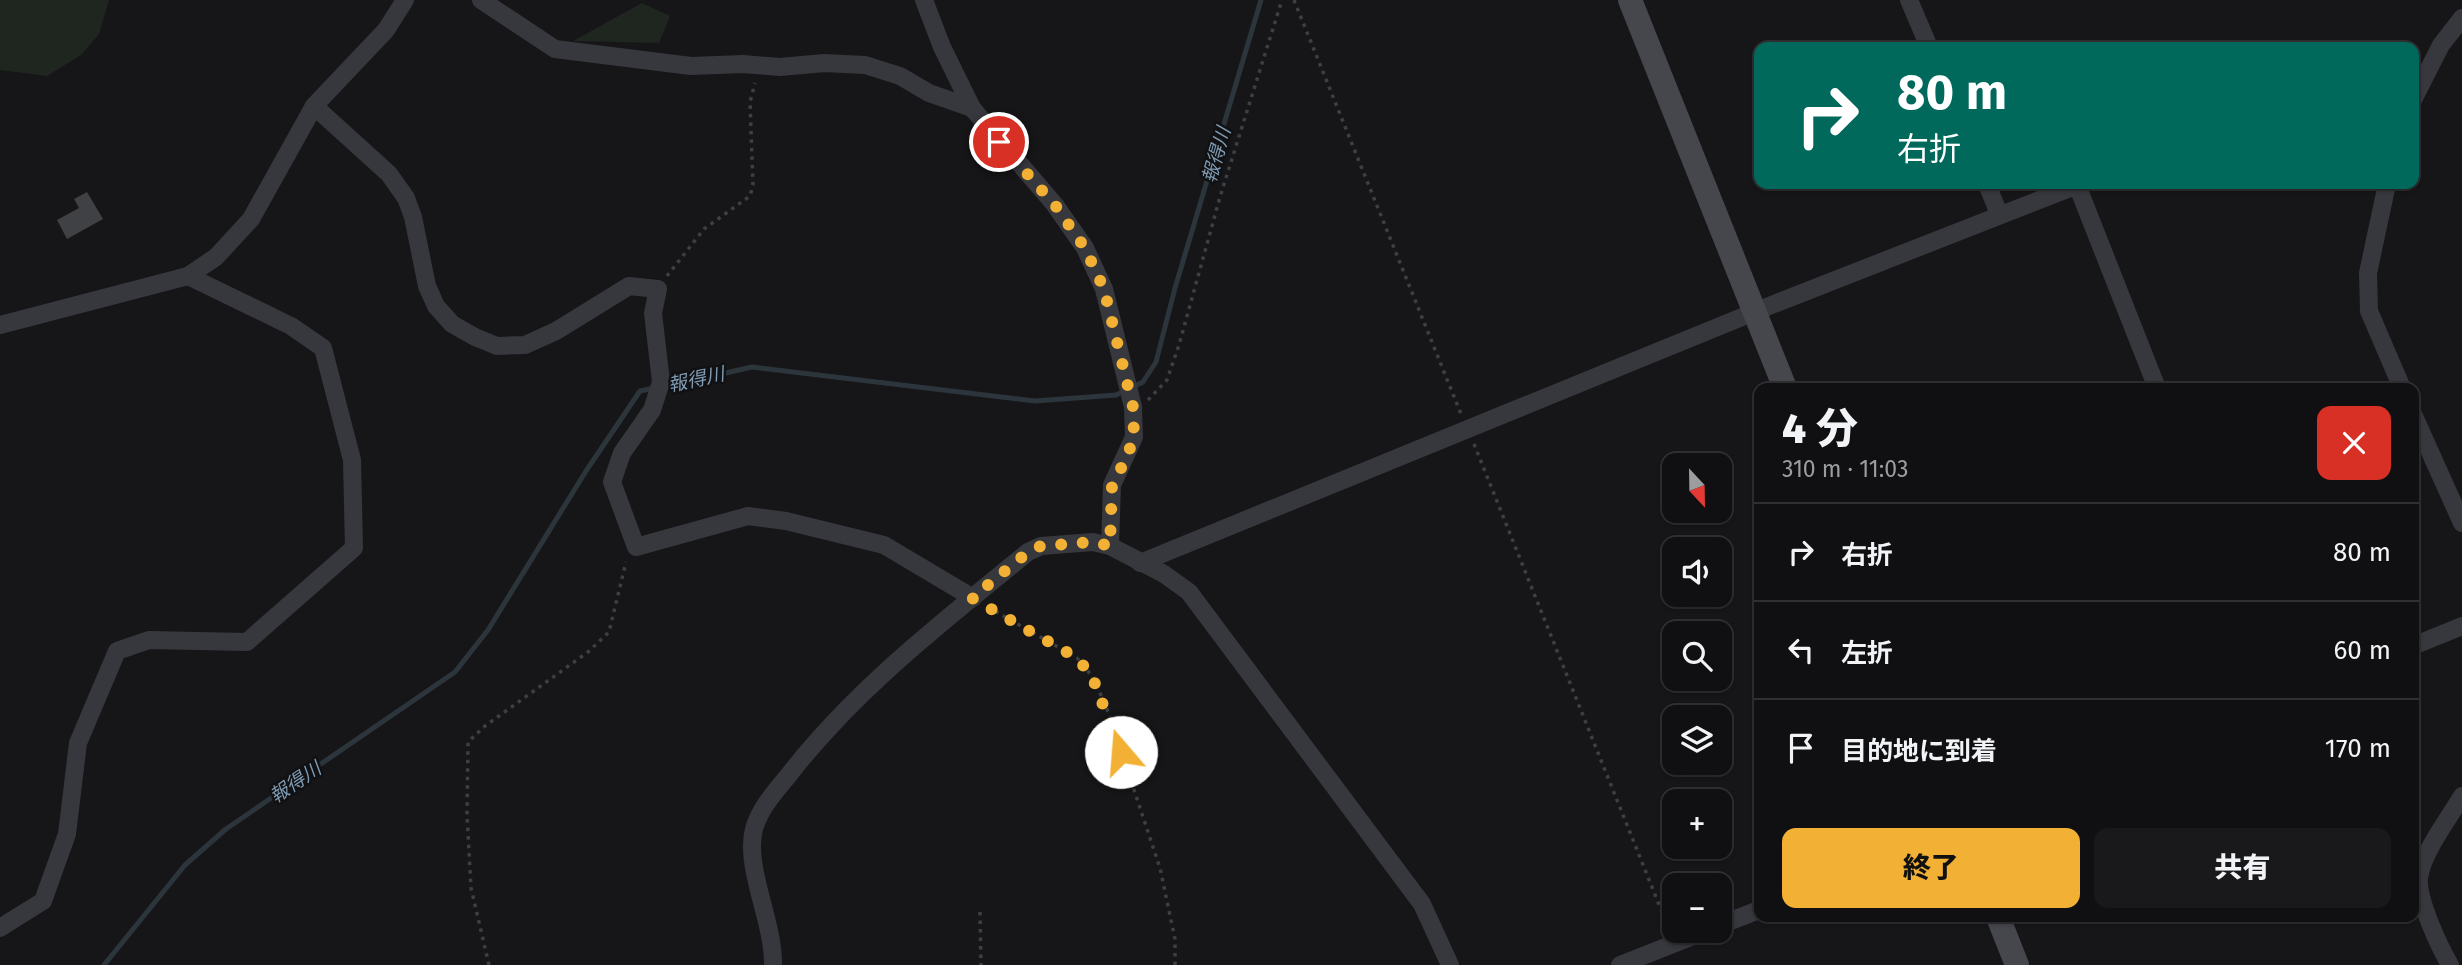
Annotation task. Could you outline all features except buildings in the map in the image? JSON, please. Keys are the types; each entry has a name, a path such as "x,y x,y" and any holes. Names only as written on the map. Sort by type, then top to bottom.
{"street":[{"path":"0,325 188,276 216,257 251,219 314,106 386,30 405,0"},
{"path":"481,0 555,49 691,66 780,67 824,63 864,65 900,76 929,93 971,108"},
{"path":"924,0 942,47 971,108 1055,205 1085,248 1104,289 1133,413 1134,437 1112,485 1110,546"},
{"path":"1630,0 1784,383"},
{"path":"1909,0 1927,42"},
{"path":"2419,84 2441,45 2462,18"},
{"path":"314,106 389,174 406,198 413,217 427,286 436,306 452,324 475,337 497,346 525,345 556,331 629,286 658,289 653,313 662,382 652,410 622,453 612,482 636,547 748,516 786,521 884,545 972,598"},
{"path":"1988,189 1999,214"},
{"path":"1140,563 1755,311 2066,189"},
{"path":"2081,189 2156,383"},
{"path":"2386,189 2368,273 2370,311 2400,383"},
{"path":"0,928 43,901 67,834 78,743 117,651 149,640 247,642 354,548 352,460 323,348 291,326 188,276"},
{"path":"2419,427 2462,523"},
{"path":"773,965 773,941 752,854 754,830 764,807 803,756 854,699 1028,552 1041,546 1093,542 1110,546 1164,575 1189,592 1422,904 1450,965"},
{"path":"2419,644 2462,626"},
{"path":"2450,965 2430,923 2419,879 2432,847 2462,796"},
{"path":"1732,920 1754,912"},
{"path":"2000,922 2017,965"},
{"path":"1620,965 1674,944"}],"path":[{"path":"1133,413 1156,394 1167,380 1220,197 1282,0"},
{"path":"1294,0 1674,944"},
{"path":"658,289 704,229 750,196 753,185 750,102 760,65"},
{"path":"489,965 471,888 468,742 610,632 626,563 636,547"},
{"path":"972,598 1077,658 1092,676 1106,706 1160,868 1174,931 1175,965"},
{"path":"980,912 981,965"}],"shaded area":[{"path":"0,0 109,0 99,34 81,55 47,76 0,70"},
{"path":"642,3 670,16 659,43 573,41"}],"waterway":[{"name":"報得川","path":"664,387 752,367 1035,401 1116,395 1143,382 1156,362 1175,288 1261,0"},
{"name":"報得川","path":"104,965 185,865 226,829 455,672 488,630 586,471 640,391 654,388"}],"route":[{"path":"999,142 1055,205 1085,248 1104,289 1133,407 1134,437 1112,485 1110,546 1093,542 1041,546 1028,552 972,598 1077,658 1092,676 1106,706 1121,752"}]}
